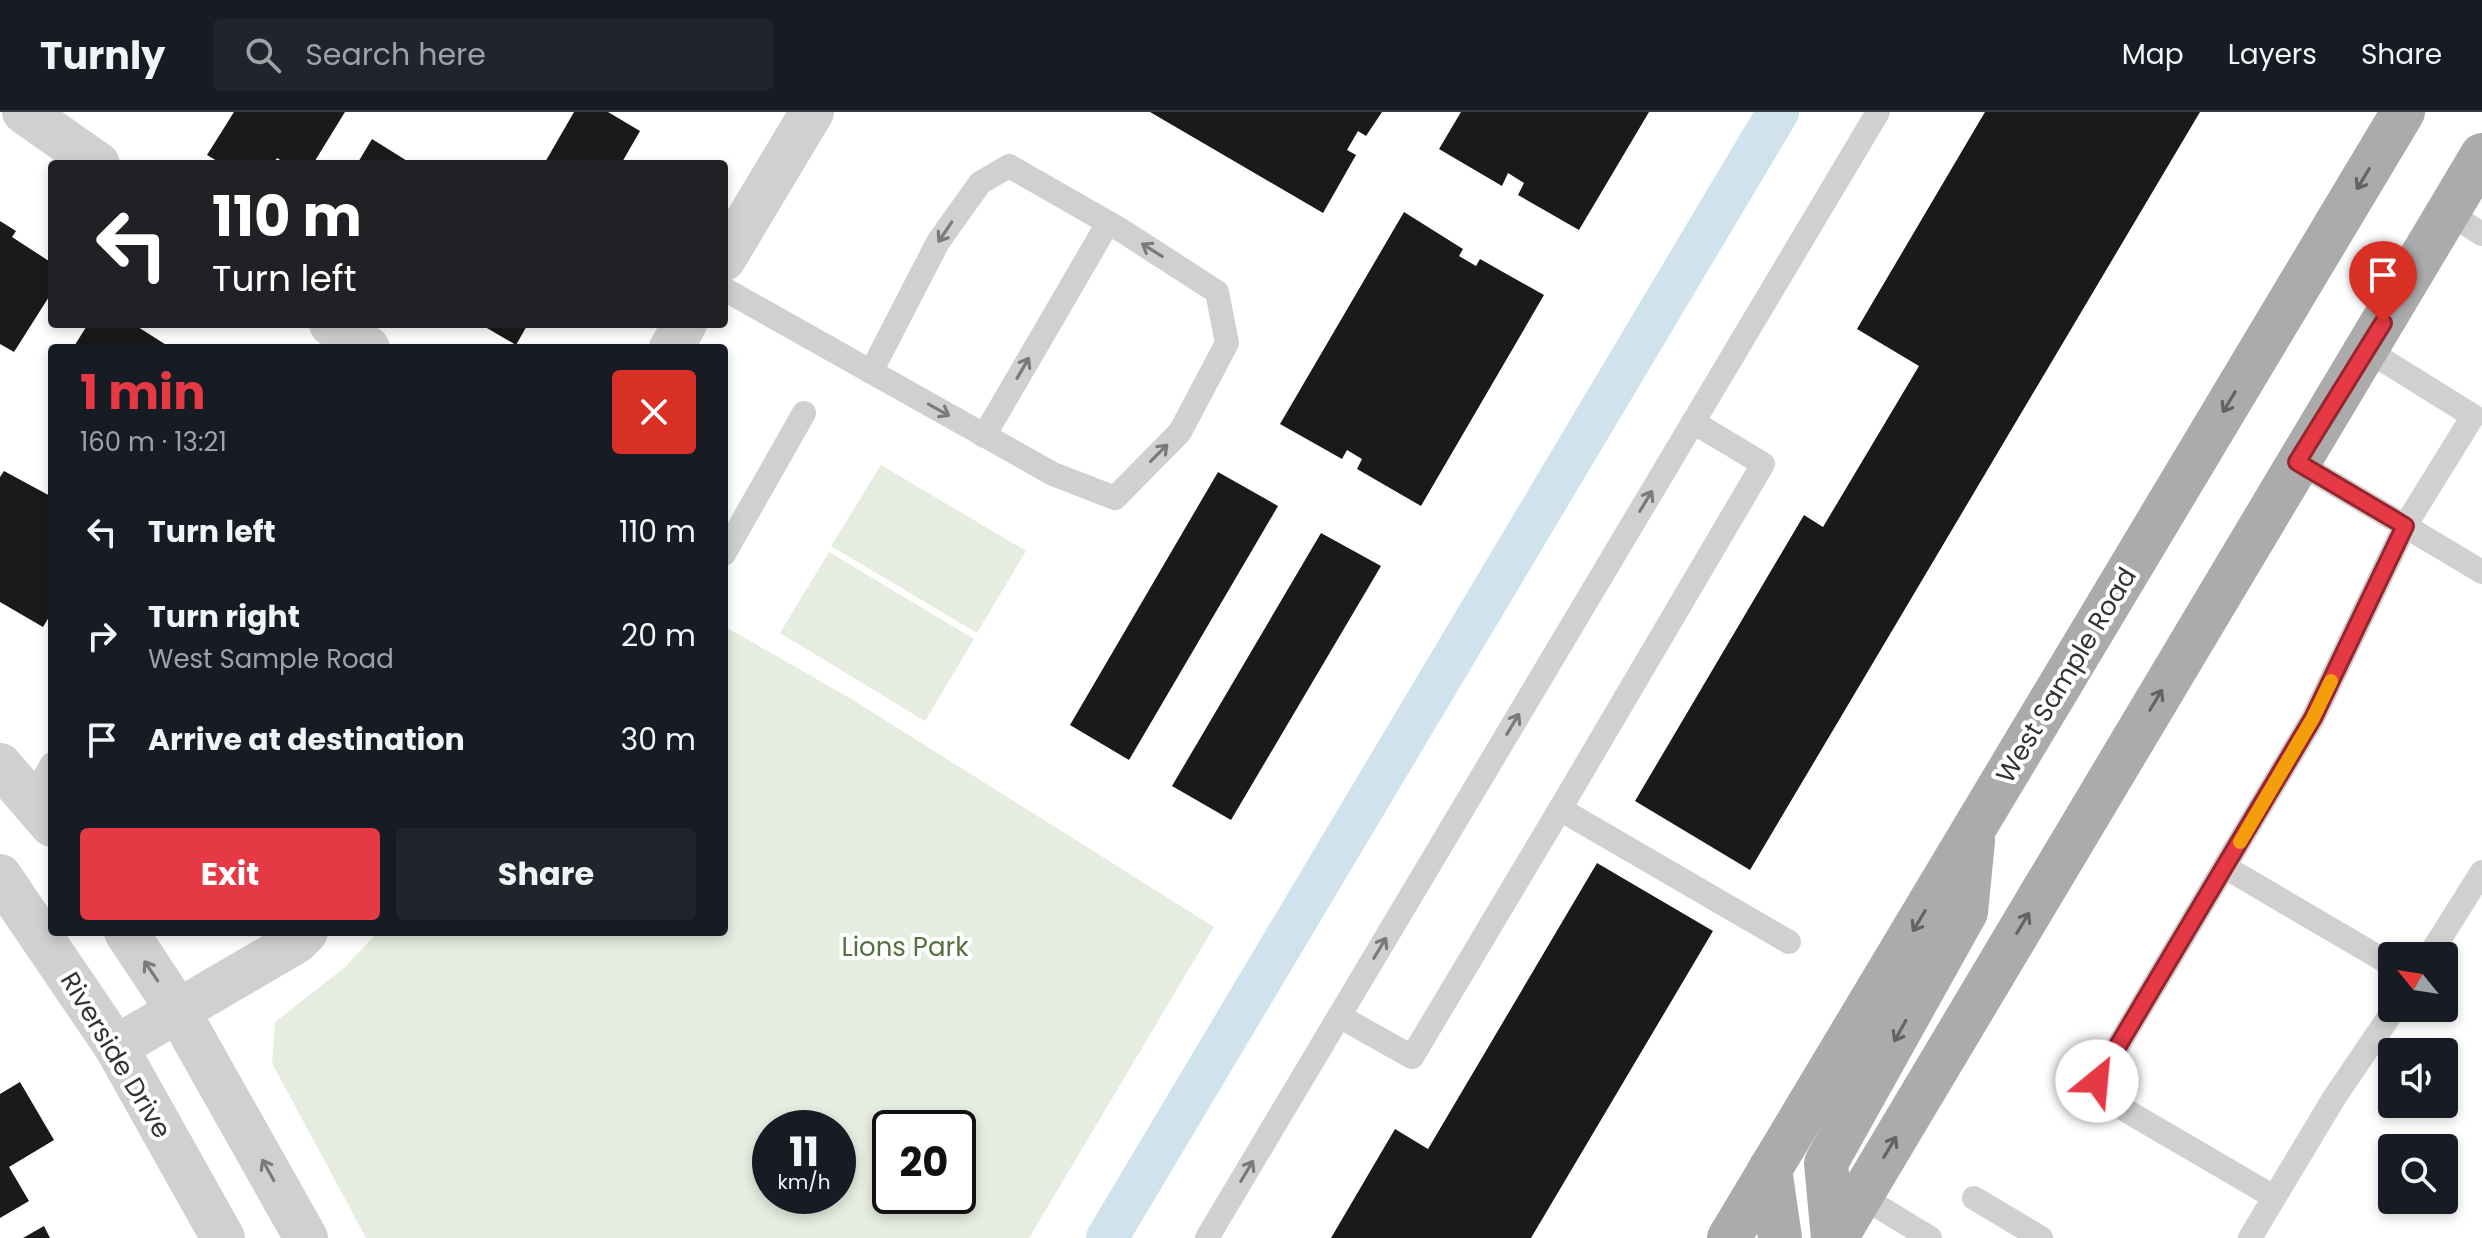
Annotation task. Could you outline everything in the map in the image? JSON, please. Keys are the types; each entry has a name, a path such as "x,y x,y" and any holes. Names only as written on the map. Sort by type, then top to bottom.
{"main road":[{"name":"West Sample Road","path":"1729,1238 2403,112"},
{"path":"1835,1238 2297,462 2367,350 2464,223 2482,155"},
{"path":"1835,1238 1826,1163 1966,912 1974,830"},
{"path":"1770,1169 1780,1238"}],"street":[{"path":"24,112 92,160"},
{"path":"728,252 812,112"},
{"path":"337,328 362,344"},
{"path":"0,765 45,797"},
{"name":"Riverside Drive","path":"0,876 116,1047 223,1238"},
{"path":"129,936 177,1009 306,1238"},
{"path":"116,1047 302,936"}],"lane":[{"path":"1207,1238 1878,112"},
{"path":"728,291 984,436 1053,474 1115,498 1180,432 1227,343 1217,292 1108,223 1009,166 980,183 938,242 871,372"},
{"path":"984,436 1108,223"},
{"path":"2274,1197 2101,1096 2097,1089 2099,1073 2313,718 2405,526 2473,416 2367,350"},
{"path":"728,547 804,413"},
{"path":"1339,1016 1412,1057 1560,809 1763,464 1693,422"},
{"path":"2297,462 2482,572"},
{"path":"1560,809 1789,942"},
{"path":"2225,867 2378,957"},
{"path":"2438,942 2482,872"},
{"path":"2250,1238 2386,1022"},
{"path":"1861,1196 1930,1238"},
{"path":"1974,1198 2041,1238"}],"green space":[{"path":"881,465 1026,551 977,633 831,546"},
{"path":"829,552 974,639 925,721 780,633"},
{"name":"Lions Park","path":"728,628 853,700 1214,927 1029,1238 366,1238 272,1063 275,1022 344,968 374,936 728,936"}],"building":[{"path":"234,112 345,112 315,160 215,160 207,155"},
{"path":"574,112 608,112 640,131 623,160 546,160"},
{"path":"1150,112 1382,112 1366,136 1358,131 1347,150 1356,155 1323,213"},
{"path":"1461,112 1649,112 1579,230 1518,195 1524,183 1508,173 1502,186 1439,149"},
{"path":"1985,112 2200,112 1750,870 1635,801 1804,515 1823,527 1919,366 1857,329"},
{"path":"372,139 406,160 359,160"},
{"path":"1404,212 1463,249 1459,256 1476,266 1480,259 1544,295 1421,506 1357,469 1362,459 1347,450 1342,459 1280,424"},
{"path":"0,221 16,231 12,237 48,260 48,298 14,352 0,344"},
{"path":"86,328 140,328 165,344 76,344"},
{"path":"487,328 526,328 514,344"},
{"path":"4,471 48,495 48,619 43,627 0,602 0,477"},
{"path":"1218,472 1278,506 1129,760 1070,725"},
{"path":"1321,533 1381,566 1231,820 1172,786"},
{"path":"1597,863 1713,931 1531,1238 1331,1238 1395,1129 1428,1149"},
{"path":"20,1082 54,1140 9,1167 29,1201 0,1218 0,1094"},
{"path":"44,1226 50,1238 23,1238"}],"waterway":[{"path":"1107,1238 1778,112"}],"slow traffic":[{"path":"2240,842 2313,718 2331,681"}],"route":[{"path":"2097,1081 2313,718 2405,526 2297,462 2383,323"}]}
